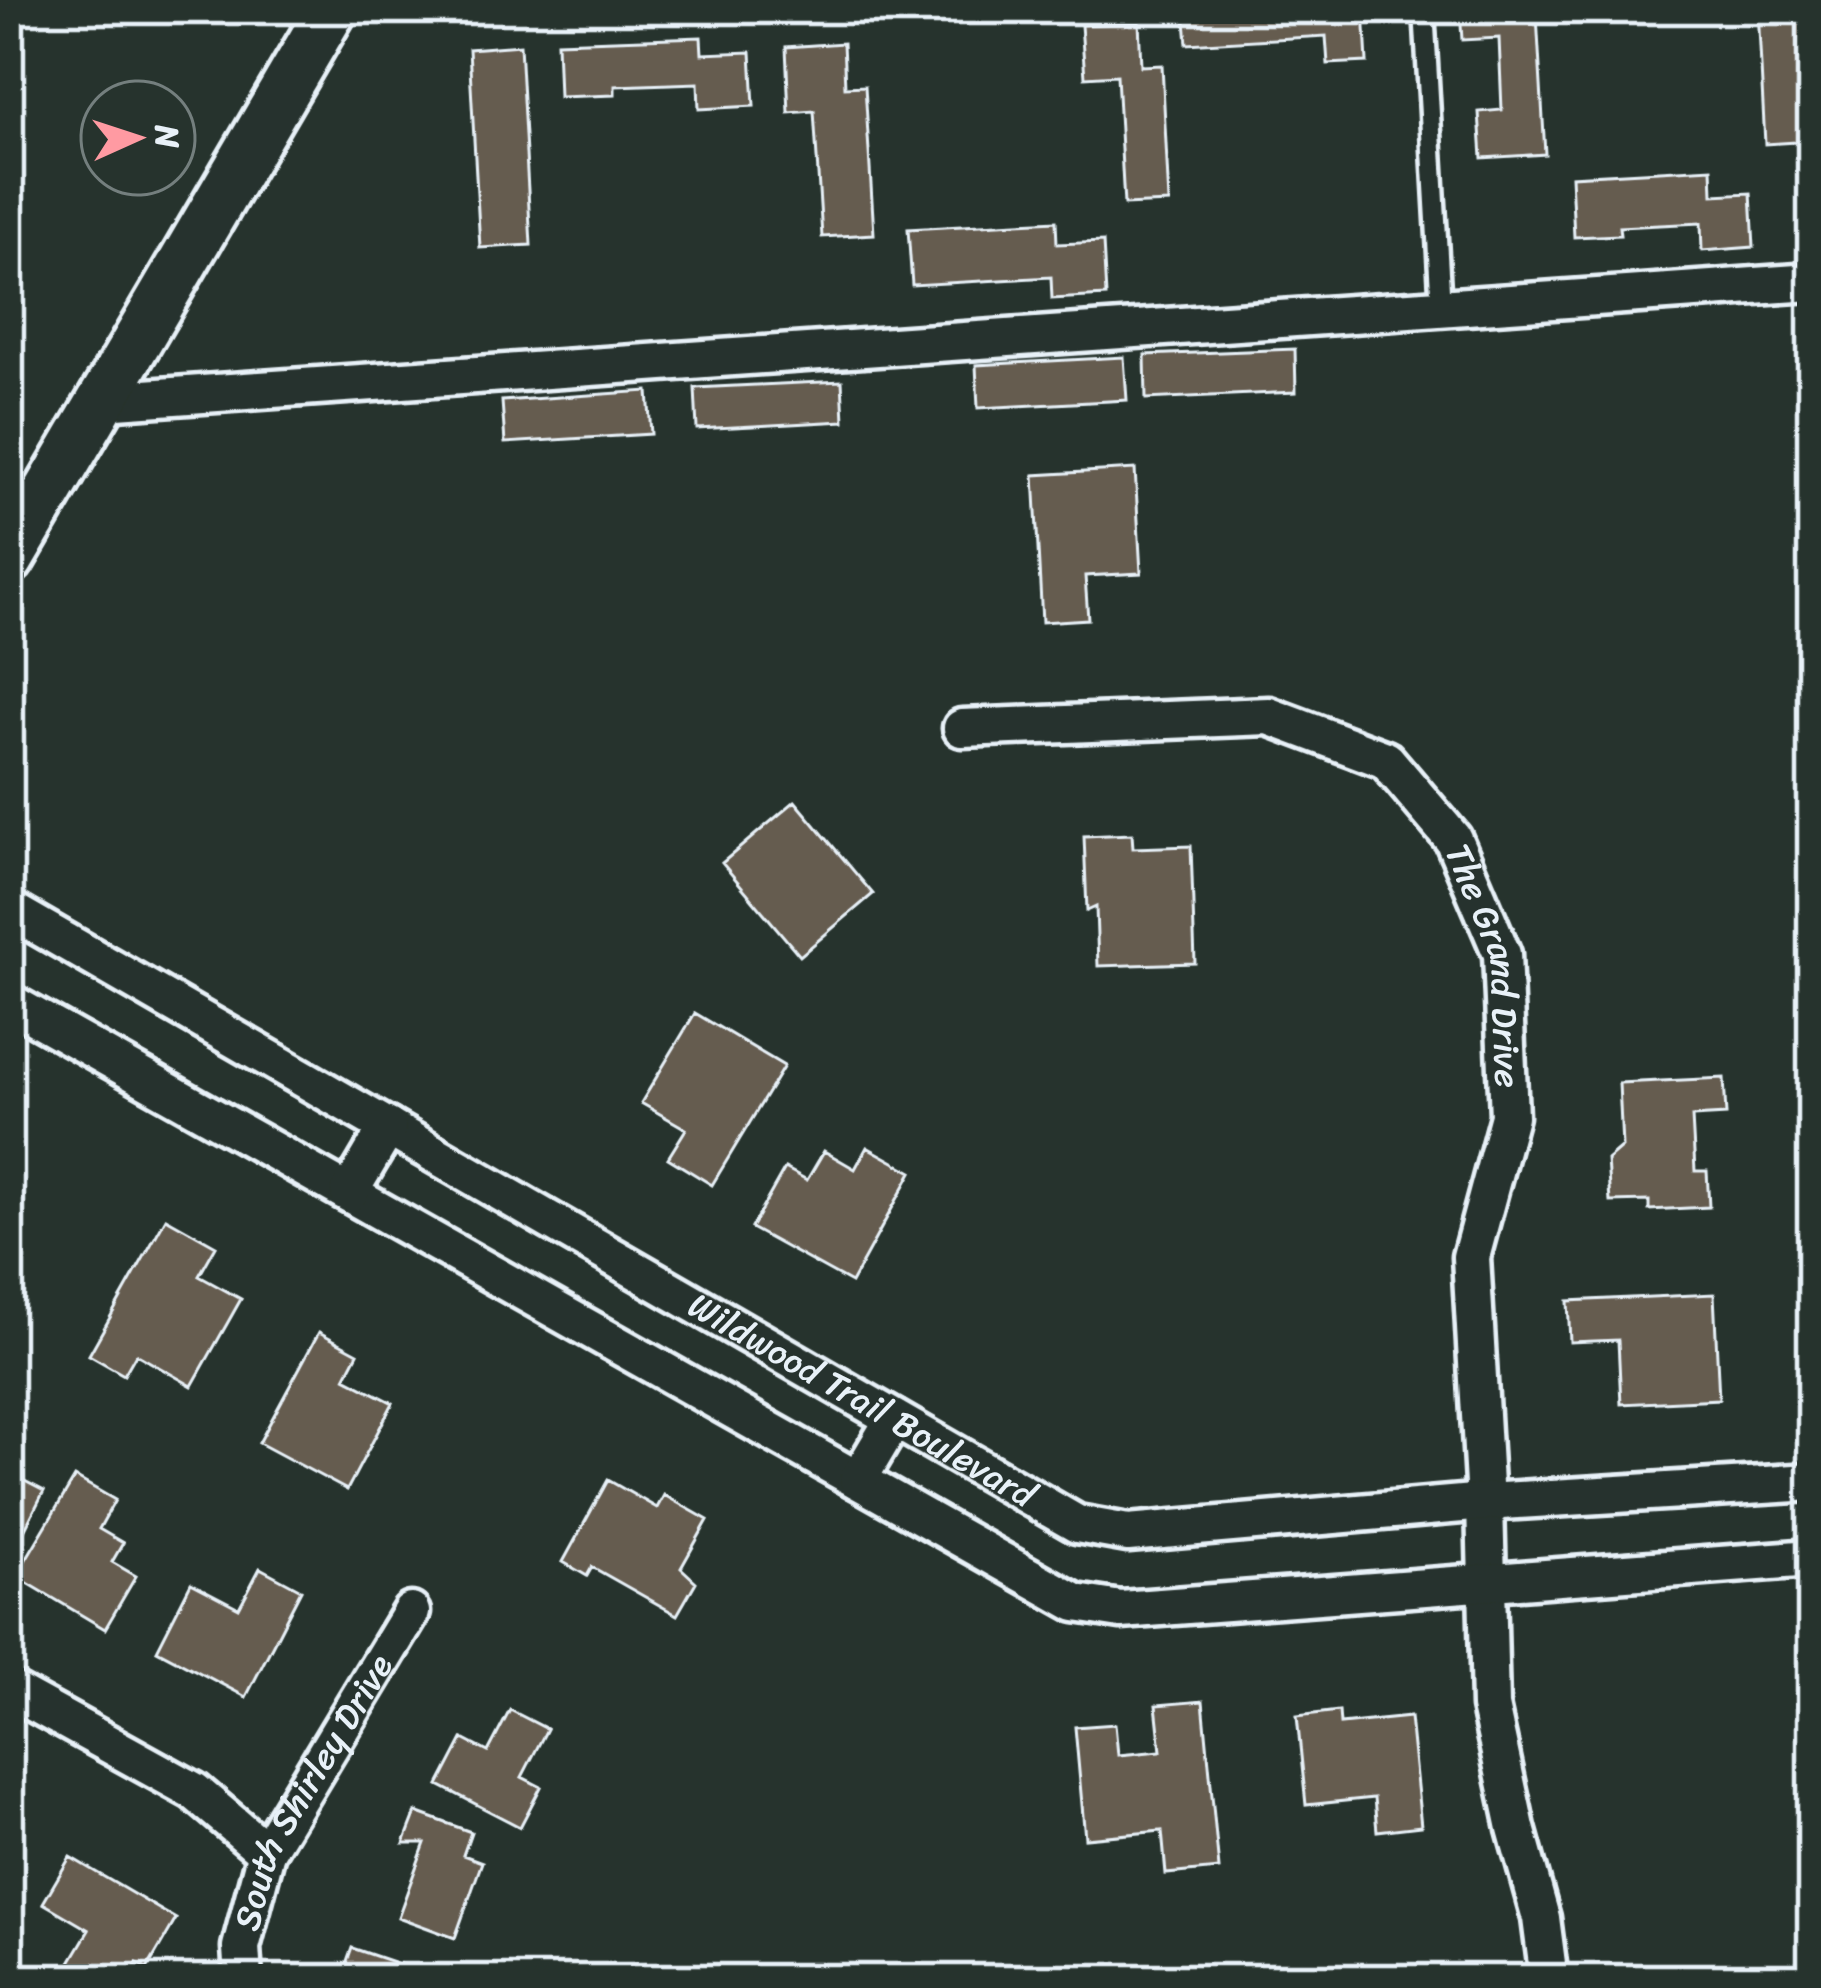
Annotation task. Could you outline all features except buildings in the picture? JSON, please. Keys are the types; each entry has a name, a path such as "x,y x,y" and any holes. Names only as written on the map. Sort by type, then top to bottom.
{"main road":[{"path":"9,559 332,9"}],"street":[{"path":"102,401 1812,282"},
{"name":"The Grand Drive","path":"962,728 1269,716 1386,760 1454,839 1502,955 1509,1116 1471,1257 1485,1502 1490,1706 1541,1918 1550,1979"},
{"name":"Wildwood Trail Boulevard","path":"9,909 1077,1524 1128,1533 1485,1502 1812,1481"},
{"name":"Wildwood Trail Boulevard","path":"9,1002 1076,1603 1121,1610 1812,1558"},
{"path":"349,1193 388,1127"},
{"path":"858,1480 894,1419"},
{"name":"South Shirley Drive","path":"243,1979 241,1947 266,1852 411,1612"},
{"path":"9,1689 194,1791 266,1852"}],"lane":[{"path":"1424,9 1441,308"}]}
